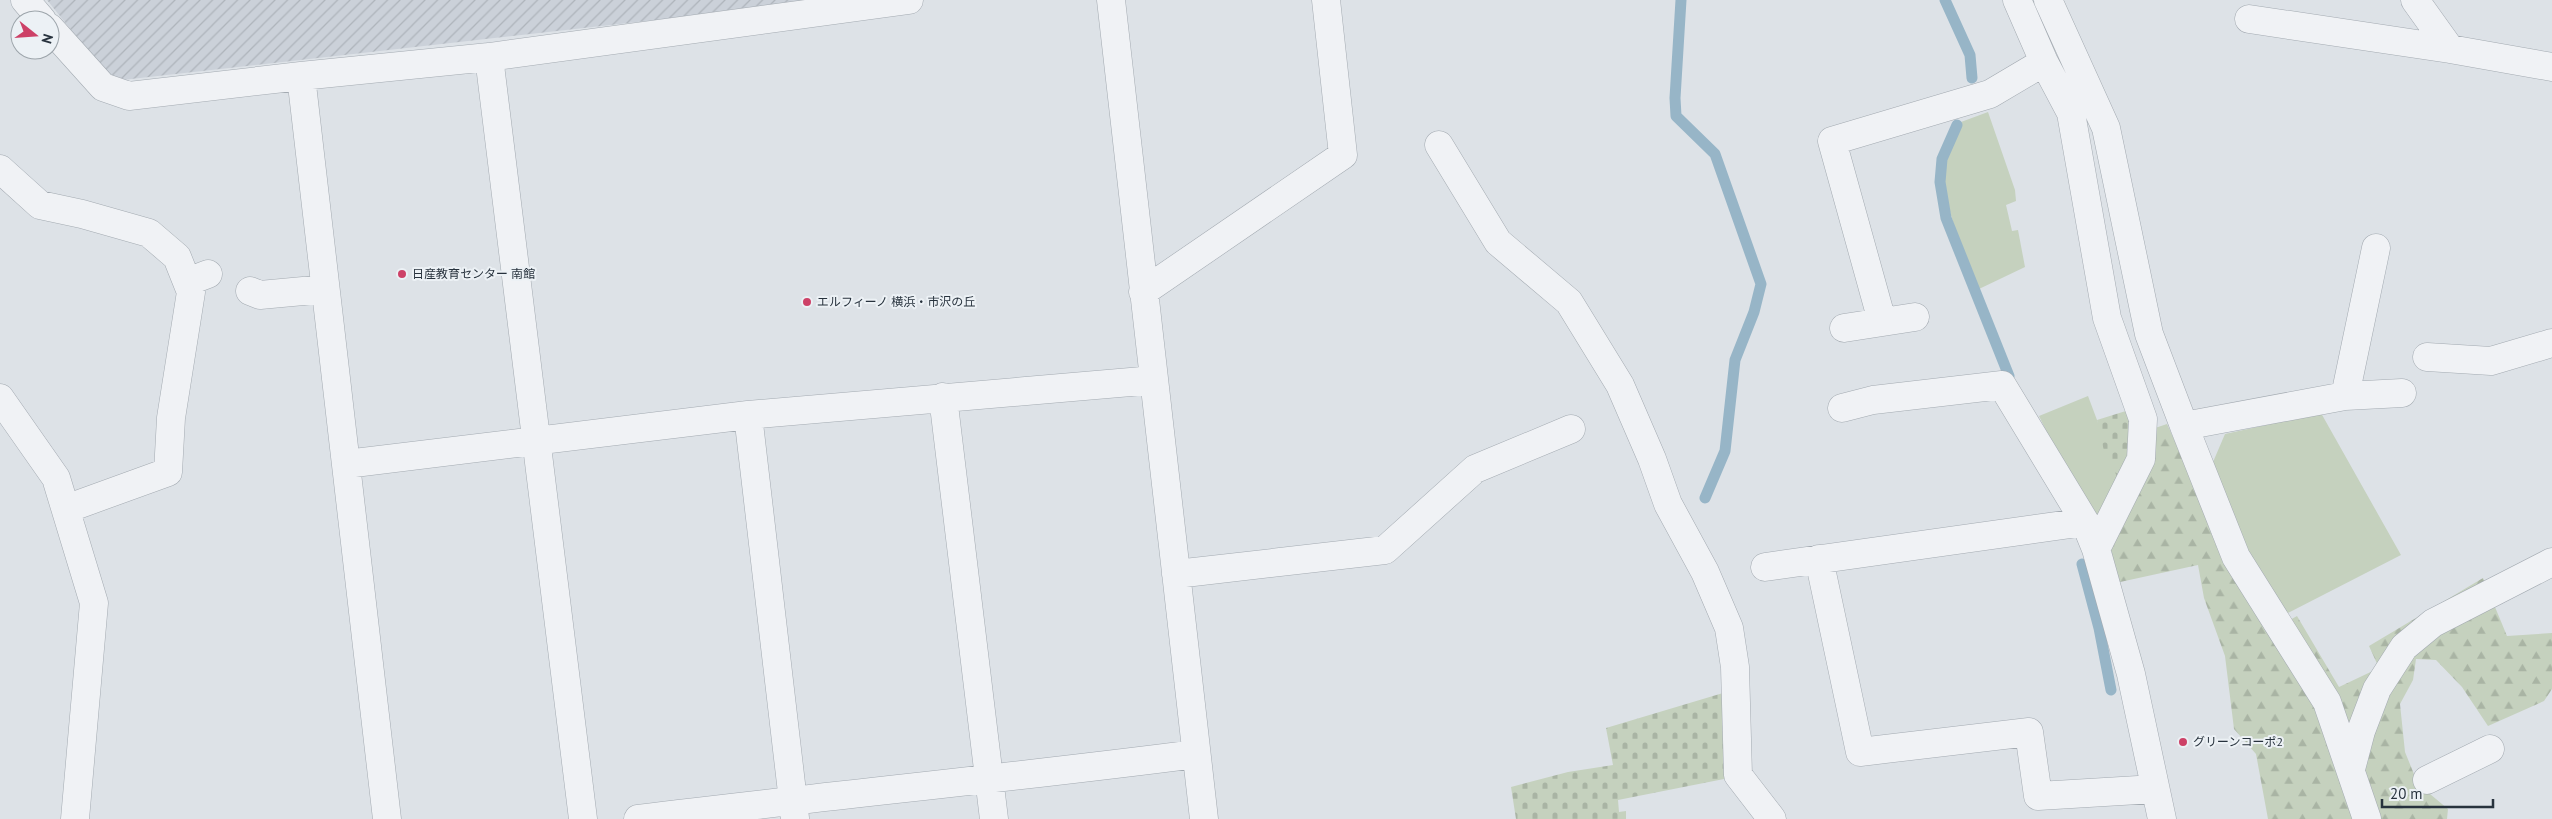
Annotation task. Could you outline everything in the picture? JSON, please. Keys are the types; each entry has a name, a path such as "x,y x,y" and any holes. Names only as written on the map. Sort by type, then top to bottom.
{"street":[{"path":"25,0 34,10"},
{"path":"60,39 103,87 129,96 489,56 909,0"},
{"path":"1111,0 1204,819"},
{"path":"1143,292 1343,155 1326,0"},
{"path":"2016,0 2044,62 2071,113 2107,318 2143,419 2141,459 2096,549"},
{"path":"2048,0 2106,128 2149,334 2184,426 2236,557 2327,702 2367,819"},
{"path":"2415,0 2450,48"},
{"path":"2249,19 2450,48 2552,67"},
{"path":"489,56 535,441 584,819"},
{"path":"1882,321 1832,141 1990,94 2044,62"},
{"path":"301,76 388,819"},
{"path":"1439,145 1498,242 1569,302 1620,385 1652,458 1668,504 1705,572 1729,628 1735,667 1738,775 1772,819"},
{"path":"0,169 40,205 82,214 149,233 198,278 191,292 171,418 168,472 66,509"},
{"path":"2345,396 2376,248"},
{"path":"250,291 260,295 325,288"},
{"path":"1844,328 1915,316"},
{"path":"2427,357 2491,361 2552,343"},
{"path":"346,464 748,415 1154,380"},
{"path":"1842,408 1873,400 2002,386 2084,522 2096,549 2131,674 2162,819"},
{"path":"2184,426 2345,396 2402,393"},
{"path":"943,397 994,819"},
{"path":"0,398 56,478 94,603 76,819"},
{"path":"748,415 793,810"},
{"path":"1176,574 1385,550 1475,469 1570,429"},
{"path":"1765,567 2084,522"},
{"path":"1819,559 1860,752 2029,732 2038,796 2155,789"},
{"path":"2351,770 2361,731 2377,689 2404,646 2433,623 2552,562"},
{"path":"2428,780 2490,749"},
{"path":"638,819 793,810 989,780 1196,754"}],"shaded area":[{"path":"47,0 833,0 122,80 106,73 60,16 60,10 55,10"}],"green space":[{"path":"1988,112 2015,190 2016,201 2006,205 2012,231 2018,230 2025,267 1979,289 1954,225 1945,189 1944,172 1947,154 1961,122"},
{"path":"2088,396 2121,484 2098,521 2079,498 2039,416"},
{"path":"2129,410 2132,446 2121,484 2104,451 2097,420"},
{"path":"2321,413 2401,555 2282,616 2241,548 2213,462 2225,434"},
{"path":"2167,424 2197,489 2272,630 2297,616 2339,687 2379,668 2369,646 2483,578 2507,636 2552,633 2552,689 2544,701 2488,726 2462,687 2436,660 2416,659 2413,680 2400,704 2405,752 2418,784 2448,809 2447,819 2268,819 2256,754 2234,729 2225,656 2204,598 2198,565 2111,584 2105,540 2149,430"},
{"path":"1723,693 1729,778 1618,800 1619,812 1626,811 1626,819 1516,819 1511,787 1568,772 1613,765 1606,728"}],"waterway":[{"path":"1681,0 1675,98 1676,116 1715,154 1761,284 1754,312 1735,360 1725,451 1705,498"},
{"path":"1945,0 1970,55 1972,78"},
{"path":"1957,125 1942,159 1940,182 1946,218 2009,376"},
{"path":"2082,564 2099,628 2111,690"}],"place":[{"name":"日産教育センター 南館","path":"402,274"},
{"name":"エルフィーノ 横浜・市沢の丘","path":"807,302"},
{"name":"グリーンコーポ2","path":"2183,742"}]}
